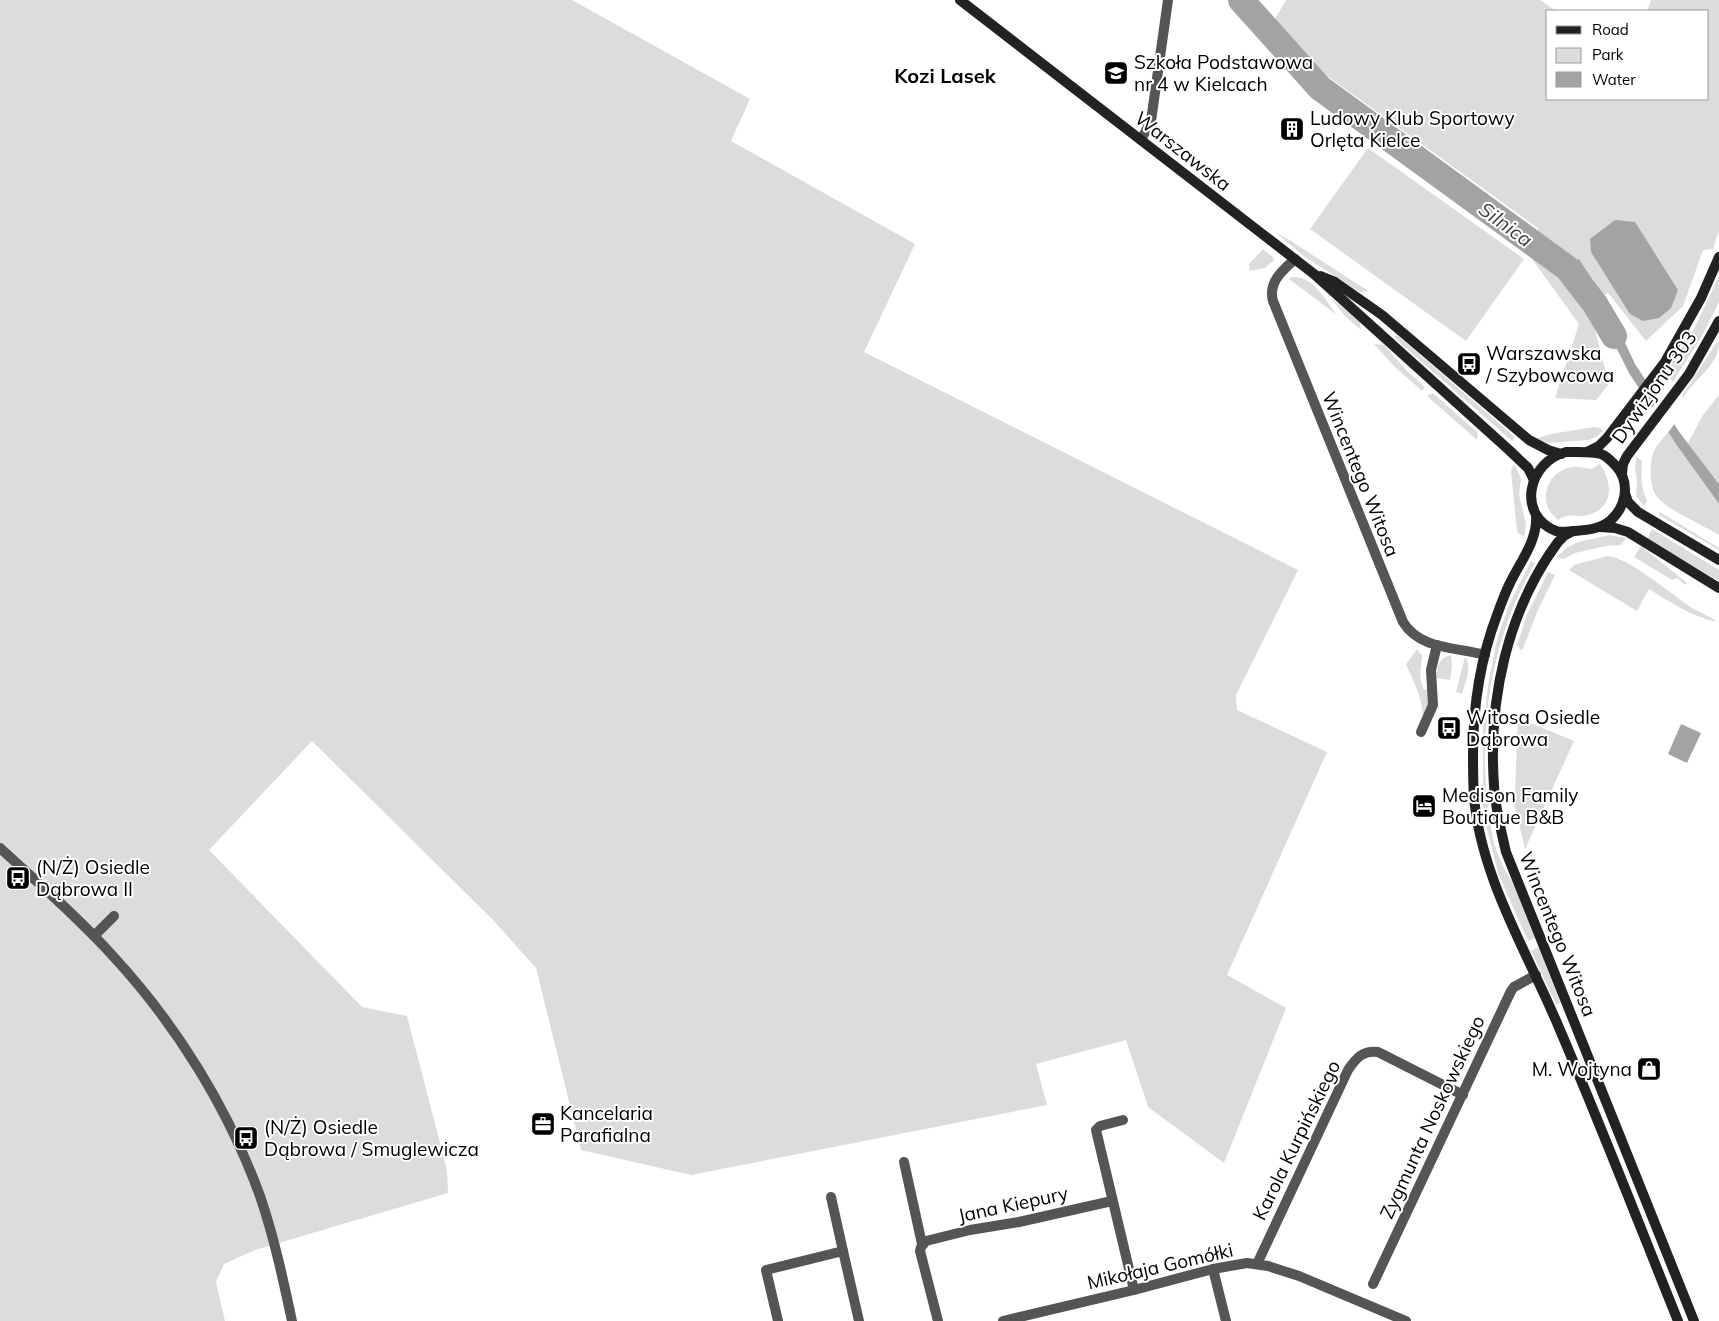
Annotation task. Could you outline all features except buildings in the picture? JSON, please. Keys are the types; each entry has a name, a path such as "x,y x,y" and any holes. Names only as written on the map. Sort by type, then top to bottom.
{"main road":[{"name":"Warszawska","path":"960,0 1314,274 1510,450 1528,468 1534,480"},
{"name":"Dywizjonu 303","path":"1585,453 1599,446 1655,376 1679,340 1701,298 1719,257"},
{"name":"Warszawska","path":"1314,274 1335,282 1382,315 1529,440 1548,450 1561,454"},
{"name":"Dywizjonu 303","path":"1622,474 1623,464 1627,456 1689,374 1719,321"},
{"path":"1585,453 1600,454 1607,457 1622,474 1625,484 1623,502 1610,521 1600,527 1573,531 1556,531 1536,516 1531,493 1534,480 1540,469 1548,461 1561,454 1585,453"},
{"path":"1625,493 1628,502 1638,512 1719,560"},
{"name":"Wincentego Witosa","path":"1536,516 1534,535 1502,602 1478,683 1475,711 1474,797 1478,824 1493,876 1507,912 1560,1028 1678,1321"},
{"path":"1600,527 1615,528 1628,532 1719,588"},
{"name":"Wincentego Witosa","path":"1573,531 1558,542 1534,582 1518,615 1504,660 1498,689 1492,750 1499,822 1506,852 1694,1321"}],"street":[{"path":"1141,140 1151,121 1168,0"},
{"name":"Wincentego Witosa","path":"1294,259 1273,283 1271,295 1403,622 1410,632 1418,638 1437,645 1485,655"},
{"path":"1421,732 1433,705 1432,670 1437,645"},
{"path":"0,848 94,936 135,981 184,1046 237,1141 260,1197 276,1250 292,1321"},
{"path":"94,936 114,916"},
{"name":"Zygmunta Noskowskiego","path":"1373,1284 1511,991 1514,987 1536,975"},
{"name":"Karola Kurpińskiego","path":"1257,1264 1348,1070 1359,1056 1372,1051 1378,1052 1462,1095"},
{"path":"1123,1120 1100,1126 1096,1130 1134,1290"},
{"path":"904,1162 922,1244 920,1251 938,1321"},
{"path":"831,1197 859,1321"},
{"name":"Jana Kiepury","path":"922,1244 942,1237 1112,1201"},
{"path":"778,1321 766,1270 843,1251"},
{"name":"Mikołaja Gomółki","path":"1003,1321 1035,1317 1213,1269 1238,1264 1257,1264 1299,1276 1406,1321"},
{"path":"1213,1269 1226,1321"}],"green space":[{"path":"0,0 572,0 750,99 731,141 915,244 864,352 1298,570 1236,695 1237,710 1327,752 1227,975 1286,1008 1224,1163 1148,1107 1126,1040 1036,1064 1047,1105 691,1175 581,1150 536,968 493,920 312,741 209,850 362,1007 407,1016 447,1170 448,1193 255,1250 224,1264 216,1282 225,1321 0,1321"},
{"path":"1286,0 1540,0 1555,10 1546,10 1546,100 1709,100 1709,10 1647,10 1651,0 1719,0 1719,231 1713,249 1703,250 1683,306 1646,341 1608,293 1588,303 1609,384 1596,400 1555,398 1579,324 1524,248 1539,229 1319,70 1274,21"},
{"path":"1368,148 1524,259 1466,341 1310,229"},
{"path":"1276,233 1368,291 1360,292 1305,257"},
{"path":"1263,249 1274,260 1265,268 1250,271 1249,264"},
{"path":"1719,276 1719,302 1702,336 1673,382 1666,373 1694,329"},
{"path":"1292,277 1307,280 1313,285 1337,315 1289,279"},
{"path":"1331,298 1357,319 1361,330 1344,315"},
{"path":"1397,335 1515,437 1512,441 1398,341 1395,337"},
{"path":"1719,342 1718,351 1711,365 1683,398 1682,396 1716,343"},
{"path":"1374,344 1384,345 1408,372 1425,387 1422,391 1394,366"},
{"path":"1433,393 1478,433 1477,440 1427,396"},
{"path":"1719,395 1719,484 1688,443 1703,415"},
{"path":"1594,427 1600,428 1603,431 1589,440 1548,443 1534,439 1551,434"},
{"path":"1668,432 1719,504 1719,535 1664,504 1655,494 1650,476 1652,456"},
{"path":"1636,456 1642,461 1642,482 1647,501 1644,506 1636,496"},
{"path":"1514,464 1521,478 1519,495 1526,524 1524,537 1517,532 1511,471"},
{"path":"1600,464 1609,486 1607,501 1603,507 1597,512 1588,515 1566,516 1558,520 1552,514 1546,501 1546,494 1554,476 1566,469 1575,467 1592,469"},
{"path":"1660,512 1719,548 1719,550 1659,515"},
{"path":"1652,529 1719,570 1719,581 1647,539"},
{"path":"1609,535 1626,538 1621,545 1606,546 1575,553 1564,559 1557,557 1575,544"},
{"path":"1641,546 1687,583 1685,585 1677,578 1672,580 1634,557"},
{"path":"1607,556 1616,558 1639,570 1694,609 1717,622 1690,613 1649,589 1637,611 1569,570 1574,565"},
{"path":"1531,561 1535,563 1509,618 1500,647 1488,707 1485,737 1487,798 1494,841 1535,938 1528,941 1498,873 1485,821 1483,804 1483,725 1489,679 1498,636 1509,605"},
{"path":"1548,572 1555,575 1538,610 1522,651 1517,645 1527,615"},
{"path":"1417,649 1422,656 1421,681 1424,690 1428,688 1430,701 1422,720 1420,698 1406,664"},
{"path":"1451,655 1450,680 1437,678 1439,664 1444,658"},
{"path":"1465,657 1468,670 1462,694 1456,692"},
{"path":"1518,718 1574,741 1525,849 1515,807"},
{"path":"1539,947 1560,1002 1558,1005 1531,951"}],"water":[{"path":"1615,220 1635,222 1678,290 1671,308 1659,318 1643,321 1630,314 1591,252 1590,239"},
{"path":"1579,259 1605,300 1635,364 1680,433 1719,484 1719,504 1629,373 1590,295 1571,265"},
{"path":"1681,724 1701,733 1687,763 1668,754"}],"pier":[{"path":"1659,397 1676,422 1667,434 1651,409"}],"waterway":[{"name":"Silnica","path":"1241,0 1320,88 1567,268 1595,304 1614,336"}],"place":[{"name":"Szkoła Podstawowa nr 4 w Kielcach","path":"1116,73"},
{"name":"Ludowy Klub Sportowy Orlęta Kielce","path":"1292,129"},
{"name":"Warszawska / Szybowcowa","path":"1469,364"},
{"name":"Witosa Osiedle Dąbrowa","path":"1449,728"},
{"name":"Medison Family Boutique B&B","path":"1424,806"},
{"name":"(N/Ż) Osiedle Dąbrowa II","path":"18,878"},
{"name":"M. Wojtyna","path":"1649,1069"},
{"name":"Kancelaria Parafialna","path":"543,1124"},
{"name":"(N/Ż) Osiedle Dąbrowa / Smuglewicza","path":"246,1138"}],"district":[{"name":"Kozi Lasek","path":"945,75"}]}
